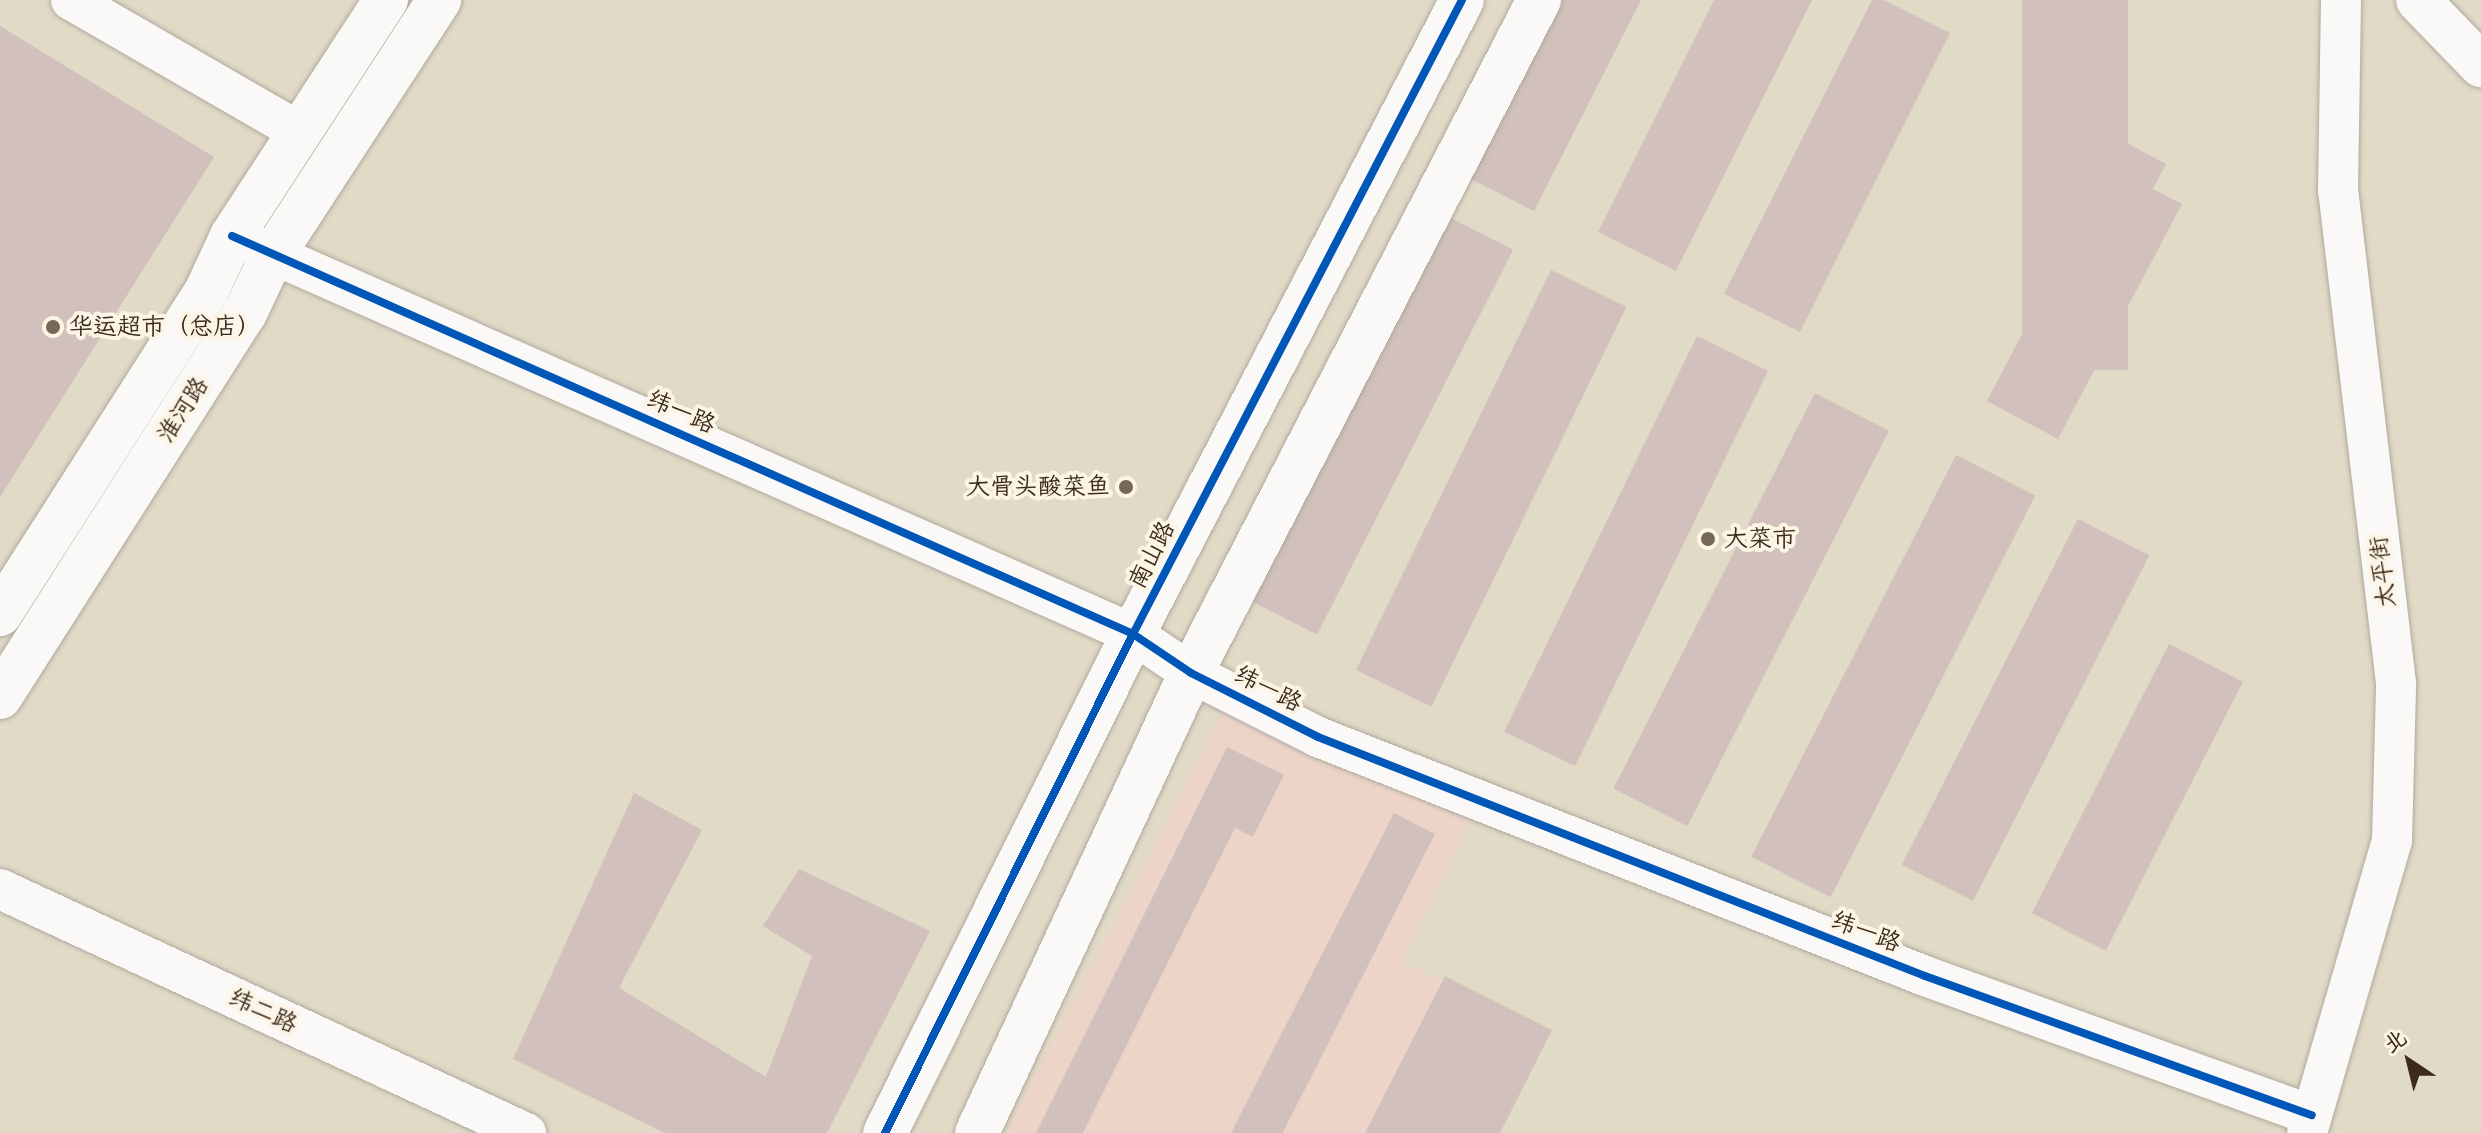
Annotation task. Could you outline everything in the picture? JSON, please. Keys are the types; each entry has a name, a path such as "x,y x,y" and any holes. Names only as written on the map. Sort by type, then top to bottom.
{"street":[{"path":"71,0 300,132"},
{"name":"淮河路","path":"0,614 206,292 232,236 386,0"},
{"name":"淮河路","path":"0,697 245,313 274,253 439,0"},
{"name":"南山路","path":"885,1133 1133,634 1462,0"},
{"path":"977,1133 1191,673 1539,0"},
{"name":"太平街","path":"2309,1124 2392,841 2396,714 2396,683 2338,191 2341,0"},
{"path":"2418,0 2481,65"},
{"name":"纬一路","path":"232,236 1133,634 1191,673 1318,737 1441,788 2309,1124"},
{"name":"纬二路","path":"0,889 526,1133"}],"shaded area":[{"path":"1222,713 1479,803 1402,962 1552,1030 1498,1133 1006,1133"}],"building":[{"path":"1555,0 1641,0 1534,211 1465,176"},
{"path":"1714,0 1812,0 1676,271 1598,232"},
{"path":"1872,0 1884,0 1950,33 1800,332 1724,294"},
{"path":"2022,0 2128,0 2128,370 2022,370"},
{"name":"华运超市（总店）","path":"0,26 214,157 0,497"},
{"path":"2123,141 2166,164 2153,189 2182,204 2058,439 1987,401"},
{"path":"1449,217 1513,250 1317,635 1253,602"},
{"path":"1551,270 1626,307 1431,707 1356,670"},
{"path":"1697,336 1768,371 1575,766 1504,731"},
{"path":"1815,393 1889,431 1687,826 1613,789"},
{"path":"1956,455 2035,495 1831,897 1751,857"},
{"path":"2078,519 2149,555 1973,901 1902,865"},
{"path":"2169,644 2243,682 2106,951 2032,913"},
{"path":"1227,747 1284,775 1253,837 1235,828 1083,1133 1036,1133"},
{"path":"634,793 702,830 619,988 766,1077 812,956 763,926 799,869 930,931 827,1133 665,1133 513,1059"},
{"path":"1394,813 1435,834 1283,1133 1231,1133"},
{"path":"1445,976 1552,1030 1500,1133 1365,1133"}],"cycle path":[{"path":"885,1133 1133,634 1462,0"},
{"path":"232,236 1133,634 1191,673 1318,737 1925,976 2312,1115"}],"place":[{"name":"华运超市（总店）","path":"53,327"},
{"name":"大骨头酸菜鱼","path":"1126,487"},
{"name":"大菜市","path":"1708,539"}]}
